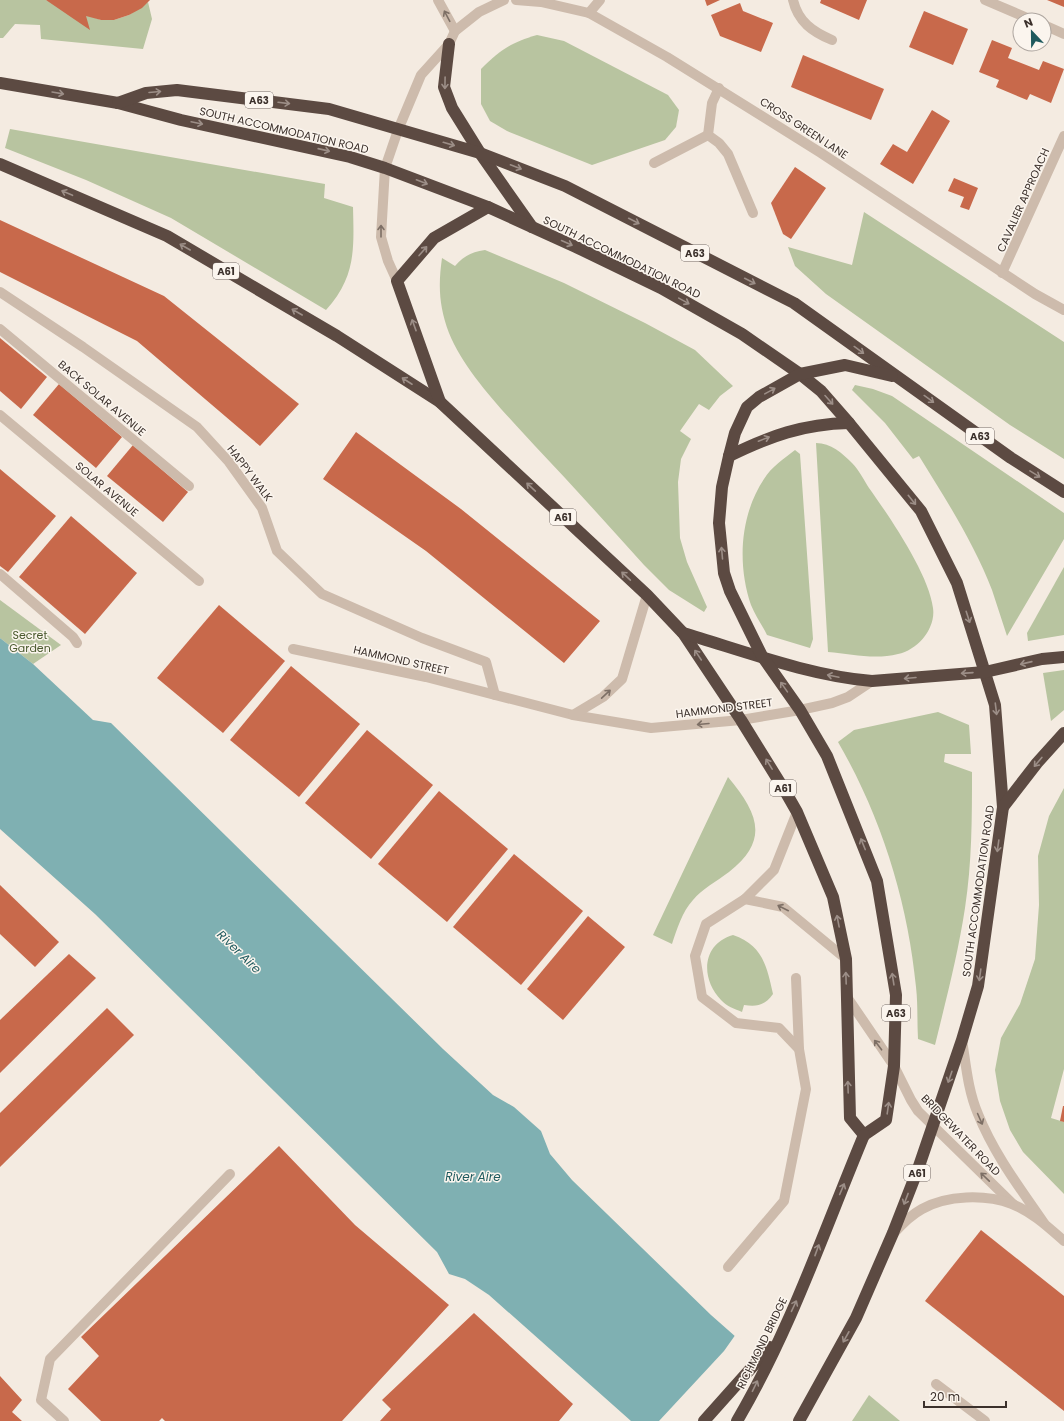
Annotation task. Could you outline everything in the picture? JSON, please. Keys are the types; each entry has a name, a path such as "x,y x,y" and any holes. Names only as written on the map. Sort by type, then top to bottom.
{"highway":[{"path":"449,44 444,87 452,108 480,153 532,227"},
{"name":"SOUTH ACCOMMODATION ROAD","path":"0,83 118,103 181,120 327,151 385,168 488,207 532,227 661,288 742,334 800,374 821,391 921,512 957,583 995,704 1003,807 978,986 962,1040 933,1126 893,1233 856,1318 800,1420"},
{"name":"A63","path":"118,103 146,93 177,90 329,109 480,153 565,186 794,303 1011,458 1064,492"},
{"name":"A61","path":"0,164 167,236 337,336 440,402 647,595 684,633 742,720 797,812 834,897 846,959 848,1087 850,1118 864,1135"},
{"path":"440,402 398,281 434,238 488,207"},
{"name":"A63","path":"864,1135 886,1120 894,1066 896,994 877,881 827,756 800,710 762,656 730,591 724,573 719,523 722,487 729,456 735,433 747,406 759,397 800,374 845,365 897,377"},
{"path":"729,456 759,441 782,433 822,424 849,423"},
{"path":"684,633 833,676 872,681 985,672 1042,659 1064,657"},
{"path":"1003,807 1037,763 1064,733"},
{"name":"RICHMOND BRIDGE","path":"737,1421 808,1275 826,1224 864,1135"},
{"path":"704,1421 779,1337"}],"street":[{"path":"438,0 455,31"},
{"path":"398,281 388,261 380,236 385,168 398,130 421,75 449,44 455,31 479,12 504,0"},
{"name":"CROSS GREEN LANE","path":"516,0 541,2 589,13 719,88 822,153 1002,273 1064,310"},
{"path":"589,13 600,0"},
{"path":"793,0 795,9 803,22 814,32 832,40"},
{"path":"985,0 1013,12"},
{"path":"1052,29 1064,34"},
{"path":"708,135 712,103 719,88"},
{"path":"654,163 708,135"},
{"path":"708,135 719,143 728,154 753,213"},
{"name":"CAVALIER APPROACH","path":"1002,273 1064,136"},
{"name":"HAPPY WALK","path":"0,292 83,347 197,427 229,462 262,508 277,551 322,594 422,638 486,662 495,695"},
{"name":"BACK SOLAR AVENUE","path":"0,329 189,486"},
{"name":"SOLAR AVENUE","path":"0,415 199,581"},
{"path":"0,574 73,637 77,643"},
{"path":"573,715 603,697 622,679 647,595"},
{"name":"HAMMOND STREET","path":"293,649 426,677 573,715 651,728 742,720 832,704 848,697 872,681"},
{"path":"797,812 774,870 745,899 706,924 695,956 702,997 736,1023 779,1028 798,1049"},
{"path":"745,899 783,907 846,959"},
{"path":"728,1267 784,1202 806,1089 798,1049 796,978"},
{"name":"BRIDGEWATER ROAD","path":"847,997 894,1066 911,1100 933,1126 1013,1204 1044,1223 1064,1241"},
{"name":"BRIDGEWATER ROAD","path":"962,1040 969,1086 977,1114 999,1159 1044,1223"},
{"path":"64,1421 41,1400 50,1359 230,1174"},
{"name":"BRIDGEWATER ROAD","path":"893,1233 922,1209 940,1202 959,1198 986,1198 1013,1204"},
{"path":"936,1384 985,1421"}],"green space":[{"path":"0,0 46,0 101,20 114,20 129,15 148,2 152,19 143,49 41,39 40,25 15,24 3,38 0,38"},
{"path":"537,35 564,41 668,95 679,110 676,127 665,140 592,165 507,131 490,121 481,104 481,69 512,44"},
{"path":"10,129 325,184 324,198 353,207 353,249 348,274 343,286 336,298 326,310 171,218 86,180 5,148"},
{"path":"864,212 1064,342 1064,459 1010,425 826,294 795,266 788,247 852,265"},
{"path":"485,250 564,283 645,323 695,350 733,386 720,396 709,410 699,404 680,431 691,439 681,459 678,482 680,538 687,562 707,607 704,612 669,590 644,565 499,407 465,363 449,333 441,305 440,278 442,258 455,266 468,255"},
{"path":"855,385 873,389 892,396 1064,513 1064,539 1007,636 985,572 968,538 939,488 919,456 913,459 885,423 852,390"},
{"path":"816,443 821,443 836,449 857,469 897,529 924,579 930,594 933,608 932,623 929,630 919,643 905,652 889,656 863,656 828,652"},
{"path":"795,450 800,454 813,639 810,648 767,635 751,605 744,573 743,540 750,508 756,493 770,471"},
{"path":"1064,567 1064,635 1028,641 1027,633"},
{"name":"Secret Garden","path":"0,600 61,645 33,664 0,638"},
{"path":"1064,670 1064,710 1051,721 1043,673"},
{"path":"938,712 969,725 971,754 945,754 944,762 972,772 972,806 970,857 965,908 955,960 935,1045 918,1039 917,993 912,955 899,892 890,860 867,800 838,742 854,730"},
{"path":"728,777 747,803 752,814 755,826 755,837 750,849 742,860 729,872 701,892 689,905 680,921 672,944 653,935"},
{"path":"1064,788 1064,1069 1051,1118 1064,1122 1064,1194 1023,1152 1010,1130 1000,1101 995,1070 1001,1038 1020,1004 1035,959 1039,905 1038,856 1049,816"},
{"path":"733,935 743,939 751,945 762,958 766,966 773,994 764,1003 753,1006 744,1005 742,1012 728,1006 721,1000 714,991 707,972 710,954 715,946 723,939"},
{"path":"869,1395 900,1421 852,1421"}],"water":[{"name":"River Aire","path":"0,638 33,664 93,720 111,723 443,1049 493,1095 514,1107 541,1131 550,1154 572,1180 711,1315 831,1421 631,1421 489,1295 465,1279 449,1274 437,1252 95,914 0,829"}],"pier":[{"path":"736,1334 833,1421 659,1421 724,1351"}],"building":[{"path":"46,0 150,0 142,8 129,15 114,20 101,20 86,16 90,30"},
{"path":"705,0 720,0 707,6"},
{"path":"821,0 867,0 859,20 820,3"},
{"path":"1047,0 1064,0 1064,7"},
{"path":"740,3 743,11 773,23 761,52 720,36 711,15"},
{"path":"924,11 968,29 953,65 909,47"},
{"path":"992,40 1012,48 1008,58 1039,70 1043,61 1064,69 1051,103 1030,94 1027,100 996,87 999,80 979,72"},
{"path":"803,55 884,89 871,120 791,87"},
{"path":"932,110 950,121 913,184 880,164 893,144 907,152"},
{"path":"795,167 826,188 791,239 783,234 771,203"},
{"path":"954,178 978,188 969,210 960,207 964,197 948,191"},
{"path":"0,220 164,296 299,404 260,446 137,341 0,272"},
{"path":"0,338 47,377 21,409 0,391"},
{"path":"59,384 122,437 96,468 33,415"},
{"path":"356,432 461,509 600,621 564,663 426,551 323,479"},
{"path":"133,445 188,492 163,522 107,476"},
{"path":"0,469 56,516 8,572 0,566"},
{"path":"71,516 137,573 85,634 19,577"},
{"path":"219,605 285,661 223,733 157,678"},
{"path":"291,666 360,724 299,797 230,740"},
{"path":"367,730 433,785 371,859 305,803"},
{"path":"439,791 508,849 447,922 378,864"},
{"path":"514,854 583,911 521,985 453,927"},
{"path":"0,885 59,942 35,967 0,934"},
{"path":"588,916 625,947 563,1020 527,989"},
{"path":"69,954 96,978 0,1073 0,1020"},
{"path":"107,1008 134,1035 0,1167 0,1113"},
{"path":"1064,1106 1064,1122 1060,1121"},
{"path":"279,1146 355,1225 449,1305 342,1421 165,1421 162,1418 159,1421 101,1421 68,1389 99,1356 81,1337"},
{"path":"981,1230 1064,1296 1064,1411 925,1301"},
{"path":"474,1313 573,1404 559,1421 380,1421 391,1409 382,1400"},
{"path":"0,1376 22,1400 12,1412 22,1421 0,1421"}]}
